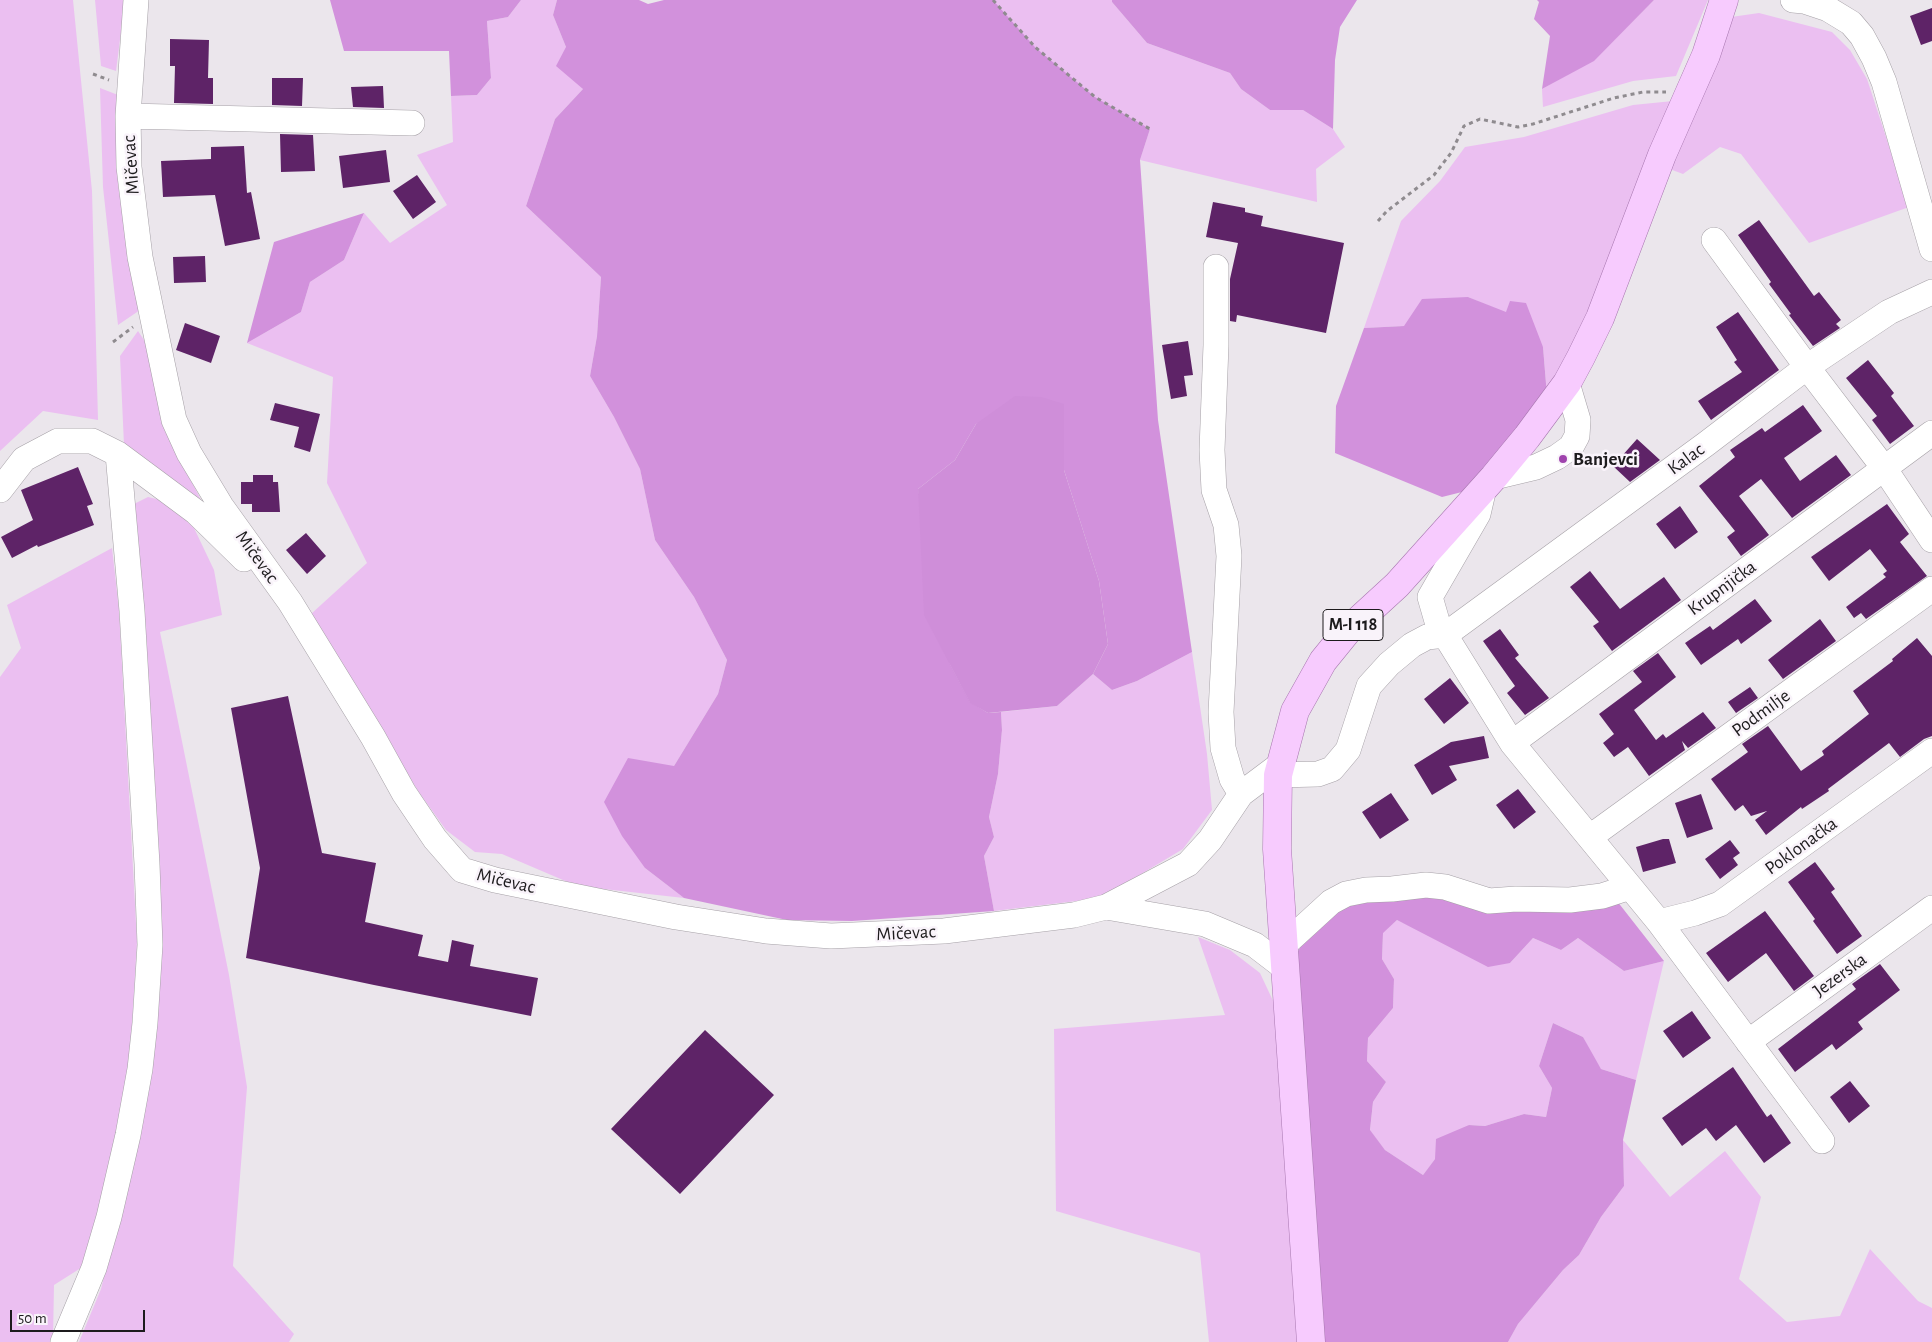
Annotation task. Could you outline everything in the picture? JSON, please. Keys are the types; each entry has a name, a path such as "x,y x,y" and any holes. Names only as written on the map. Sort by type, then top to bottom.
{"main road":[{"name":"M-I 118","path":"1311,1342 1277,849 1280,770 1295,711 1308,684 1323,661 1349,629 1397,585 1489,482 1527,437 1567,383 1600,318 1662,155 1706,55 1724,0"}],"street":[{"name":"Mičevac","path":"136,0 128,116 130,167 140,257 174,420 189,453 221,506 290,602 404,793 435,839 462,870 495,880 676,917 766,931 831,936 944,931 1074,915 1106,907 1205,924 1284,957"},
{"path":"1793,0 1826,5 1851,23 1874,58 1884,82 1932,250"},
{"name":"Mičevac","path":"128,116 412,123"},
{"path":"1714,240 1884,468 1932,540"},
{"path":"1216,267 1216,345 1212,450 1214,490 1226,525 1229,556 1221,721 1223,748 1232,779 1241,794"},
{"name":"Kalac","path":"1280,770 1318,774 1332,769 1348,750 1369,686 1389,664 1412,645 1427,637 1443,635 1706,444 1807,367 1889,312 1932,292"},
{"path":"1567,383 1578,420 1577,436 1570,447 1536,467 1489,482 1478,514 1430,598 1443,635 1512,743 1659,922 1822,1141"},
{"name":"Krupnjička","path":"1512,743 1932,433"},
{"path":"0,490 24,459 58,441 92,441 118,454 196,512 290,602"},
{"path":"63,1342 94,1268 109,1217 128,1136 140,1069 150,945 132,611 118,454"},
{"name":"Podmilje","path":"1590,837 1932,588"},
{"name":"Poklonačka","path":"1659,922 1695,913 1720,904 1932,751"},
{"path":"1106,907 1188,864 1210,840 1241,794 1280,770"},
{"path":"1284,957 1331,902 1346,894 1366,890 1426,885 1445,887 1489,901 1516,899 1570,900 1602,896 1630,887"},
{"name":"Jezerska","path":"1748,1042 1932,908"}],"path":[{"path":"993,0 1035,47 1095,97 1150,129"},
{"path":"1378,221 1434,175 1451,153 1464,126 1480,119 1518,127 1525,126 1614,98 1643,92 1665,93 1693,84"}],"shaded area":[{"path":"0,0 73,0 92,191 98,420 43,411 0,451"},
{"path":"95,0 125,0 116,71 101,66"},
{"path":"330,0 521,0 508,17 487,21 491,78 477,95 451,96 449,51 344,51"},
{"path":"521,0 557,0 553,15 583,89 555,119 526,206 601,277 597,336 590,376 614,417 640,469 655,540 694,597 727,660 718,694 674,766 645,868 684,898 577,886 502,854 475,852 446,830 418,791 311,614 367,563 327,483 333,377 247,343 301,312 310,282 344,260 364,213 390,243 447,205 417,155 453,142 451,96 477,95 491,78 487,21 508,17"},
{"path":"557,0 639,0 648,4 664,0 993,0 1035,47 1095,97 1150,129 1140,160 1158,420 1192,652 1137,681 1112,690 1093,674 1108,644 1099,581 1064,470 1064,404 976,424 955,460 918,489 950,664 970,702 988,713 1001,712 1002,730 998,774 989,817 994,837 984,856 994,911 852,921 787,920 684,898 645,868 622,836 604,802 628,758 674,766 718,694 727,660 694,597 655,540 640,469 614,417 590,376 597,336 601,277 526,206 555,119 583,89 556,66 566,47 553,15"},
{"path":"993,0 1112,0 1147,43 1230,73 1241,89 1270,110 1303,110 1333,129 1345,147 1316,169 1317,202 1140,160 1150,129 1095,97 1035,47"},
{"path":"1112,0 1357,0 1340,27 1335,60 1333,129 1303,110 1270,110 1241,89 1230,73 1147,43"},
{"path":"1537,0 1654,0 1594,61 1542,89 1550,36 1534,19 1539,2"},
{"path":"1654,0 1708,0 1676,76 1633,81 1543,107 1542,89 1594,60"},
{"path":"1759,13 1832,32 1850,50 1867,79 1909,207 1809,243 1741,154 1720,147 1683,174 1667,168 1731,17"},
{"path":"100,88 118,95 118,185 140,310 118,325 103,187"},
{"path":"1673,101 1575,350 1547,396 1543,347 1506,313 1468,297 1404,326 1364,328 1401,221 1440,181 1465,147 1524,137 1633,105"},
{"path":"364,213 344,260 310,282 301,312 247,343 274,242"},
{"path":"1468,297 1506,312 1510,301 1526,303 1543,347 1547,396 1497,459 1462,492 1442,497 1335,453 1336,406 1364,328 1404,326 1422,299"},
{"path":"138,331 146,343 165,431 211,519 124,445 120,356"},
{"path":"1015,396 1041,397 1064,404 1064,470 1099,581 1108,644 1093,674 1057,706 988,713 970,703 924,615 918,489 955,460 976,424"},
{"path":"148,497 165,501 194,528 214,570 222,615 160,632 229,975 247,1087 233,1266 294,1334 289,1342 79,1342 101,1289 144,1112 132,505"},
{"path":"112,548 119,610 137,942 130,1058 110,1165 84,1266 54,1285 52,1342 0,1342 0,677 21,648 7,605"},
{"path":"1192,652 1207,754 1212,810 1183,849 1101,898 994,911 984,856 994,837 989,817 998,774 1002,730 1001,712 1057,706 1093,674 1112,690 1137,681"},
{"path":"1406,894 1617,901 1664,961 1624,971 1578,938 1561,950 1533,938 1510,963 1488,967 1397,920 1383,933 1382,959 1394,979 1393,1008 1368,1038 1367,1061 1386,1082 1373,1102 1370,1130 1385,1150 1423,1175 1435,1159 1436,1139 1469,1125 1485,1126 1524,1114 1546,1117 1552,1088 1539,1066 1553,1023 1583,1037 1601,1069 1636,1080 1623,1140 1624,1186 1601,1217 1579,1255 1563,1270 1518,1324 1508,1342 1321,1342 1293,962 1305,937 1346,902"},
{"path":"1397,920 1427,934 1510,963 1533,938 1561,950 1578,938 1624,971 1664,961 1636,1080 1601,1069 1593,1058 1583,1037 1553,1023 1539,1066 1552,1088 1546,1117 1524,1114 1485,1126 1469,1125 1435,1159 1423,1175 1385,1150 1370,1131 1373,1102 1386,1082 1367,1061 1368,1038 1393,1008 1394,979 1382,959 1383,932"},
{"path":"1198,937 1230,950 1260,973 1275,1005 1297,1342 1209,1342 1200,1253 1056,1211 1054,1029 1225,1015"},
{"path":"1623,1140 1670,1197 1725,1151 1761,1197 1739,1279 1787,1322 1840,1316 1870,1249 1918,1301 1932,1308 1932,1342 1508,1342 1518,1324 1563,1270 1579,1255 1601,1217 1624,1186"}],"building":[{"path":"1932,8 1932,41 1921,45 1910,16"},
{"path":"170,39 209,40 208,78 213,78 213,104 174,103 175,66 170,66"},
{"path":"272,78 303,78 302,106 272,105"},
{"path":"383,86 384,108 353,107 351,87"},
{"path":"280,134 313,135 315,171 281,172"},
{"path":"244,146 247,193 251,192 260,239 225,246 215,195 163,197 161,161 211,159 211,147"},
{"path":"386,150 390,182 343,188 339,156"},
{"path":"417,175 436,202 413,219 393,191"},
{"path":"1213,202 1245,208 1245,212 1263,216 1261,226 1344,243 1326,333 1237,315 1236,322 1230,321 1230,279 1238,243 1206,237"},
{"path":"1759,220 1814,296 1819,292 1841,320 1836,324 1840,328 1813,346 1789,315 1791,314 1769,284 1771,282 1738,235"},
{"path":"205,256 206,282 174,283 173,257"},
{"path":"1738,312 1779,370 1711,420 1698,401 1742,372 1734,362 1737,360 1716,327"},
{"path":"185,323 220,336 211,363 176,350"},
{"path":"1188,341 1193,375 1184,376 1187,396 1171,399 1162,345"},
{"path":"1868,360 1894,393 1891,396 1914,426 1890,444 1872,420 1877,416 1846,378"},
{"path":"275,403 320,414 310,452 294,447 299,427 270,420"},
{"path":"1803,405 1822,431 1784,458 1800,481 1836,455 1851,475 1792,518 1761,479 1739,496 1769,535 1741,556 1727,537 1735,531 1699,486 1735,457 1730,450 1762,428 1765,432"},
{"path":"1637,439 1660,460 1630,482 1613,466"},
{"path":"78,467 93,504 87,506 94,525 38,547 37,545 12,558 1,537 33,520 21,490"},
{"path":"253,475 273,475 273,482 278,482 280,512 252,512 252,504 241,504 241,482 253,482"},
{"path":"1887,504 1909,534 1900,542 1927,576 1866,619 1861,613 1854,618 1846,607 1886,577 1883,574 1887,571 1870,549 1829,581 1811,557"},
{"path":"1680,506 1698,532 1675,549 1656,524"},
{"path":"306,533 326,556 307,574 286,550"},
{"path":"1590,571 1620,609 1664,577 1681,600 1612,651 1593,626 1599,622 1570,587"},
{"path":"1755,599 1772,621 1741,644 1738,639 1701,665 1685,643 1710,626 1713,630"},
{"path":"1820,619 1836,641 1783,679 1768,660"},
{"path":"1500,629 1519,655 1515,658 1549,698 1525,715 1507,693 1515,686 1483,641"},
{"path":"1917,638 1932,656 1932,736 1924,739 1900,757 1889,743 1828,789 1829,791 1802,809 1801,807 1766,835 1755,820 1767,811 1751,816 1743,805 1735,811 1711,779 1748,752 1742,744 1768,726 1801,771 1824,755 1822,751 1869,714 1853,691 1893,661 1892,659"},
{"path":"1658,653 1676,677 1634,710 1656,740 1663,734 1666,738 1703,712 1716,728 1688,748 1682,741 1685,750 1649,776 1628,747 1614,757 1603,743 1614,734 1599,714 1642,682 1633,671"},
{"path":"1450,678 1469,703 1444,724 1424,699"},
{"path":"1750,687 1758,698 1736,713 1728,702"},
{"path":"288,696 322,853 376,863 365,922 423,935 418,956 448,962 452,940 474,945 470,966 538,978 531,1016 246,958 260,868 231,708"},
{"path":"1484,736 1489,758 1449,766 1457,780 1432,795 1414,765 1451,742"},
{"path":"1518,789 1536,812 1514,829 1496,805"},
{"path":"1391,793 1409,820 1380,839 1362,812"},
{"path":"1701,794 1713,829 1687,838 1675,803"},
{"path":"1669,839 1676,863 1643,872 1636,847"},
{"path":"1730,840 1740,853 1733,858 1738,865 1720,879 1705,859"},
{"path":"1815,862 1835,889 1831,892 1862,936 1837,954 1813,921 1815,919 1788,882"},
{"path":"1765,911 1814,976 1794,991 1766,953 1728,982 1706,953"},
{"path":"1880,964 1900,990 1858,1022 1863,1029 1836,1050 1832,1044 1795,1072 1778,1049 1856,989 1852,984"},
{"path":"1692,1011 1711,1038 1683,1058 1663,1031"},
{"path":"705,1030 774,1095 680,1194 611,1129"},
{"path":"1733,1067 1767,1117 1771,1114 1791,1143 1764,1163 1736,1125 1716,1141 1706,1128 1682,1146 1662,1118"},
{"path":"1850,1081 1870,1106 1849,1123 1830,1097"}],"place":[{"name":"Banjevci","path":"1563,459"}]}
